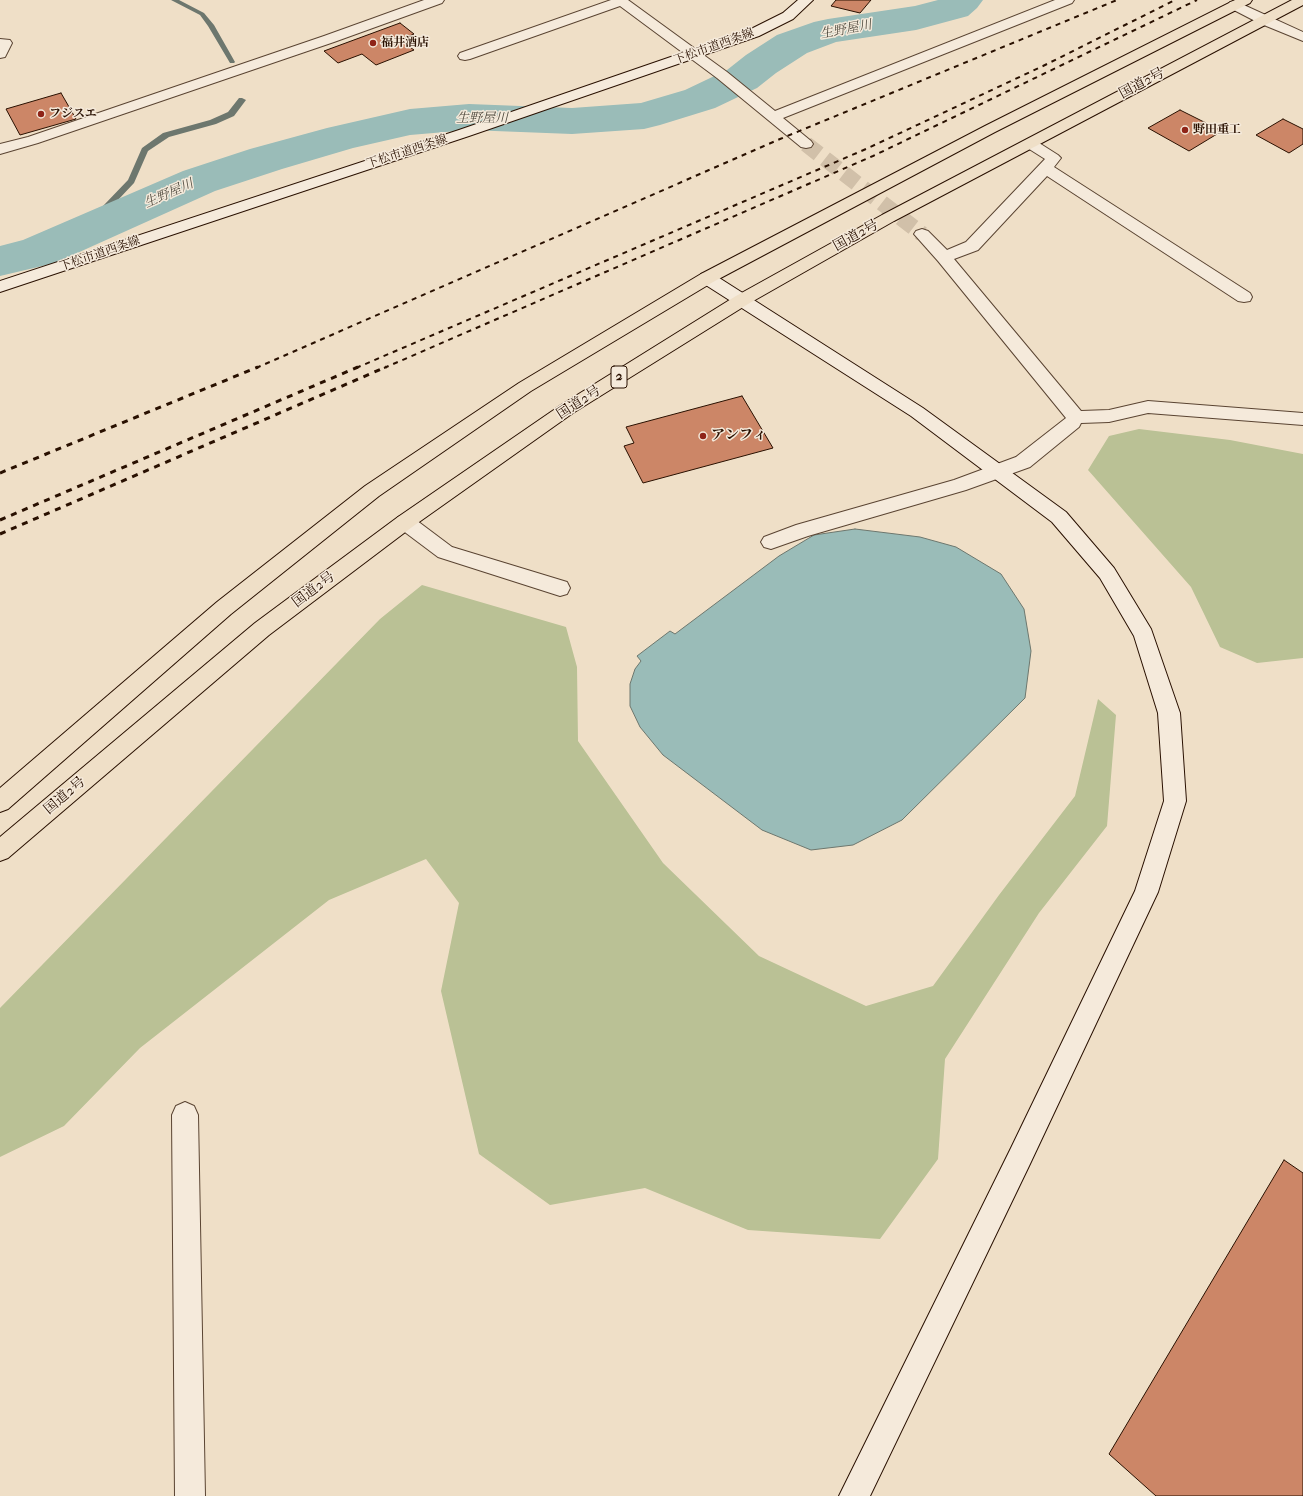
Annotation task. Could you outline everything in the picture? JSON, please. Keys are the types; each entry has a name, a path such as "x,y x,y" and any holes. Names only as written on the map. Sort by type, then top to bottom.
{"highway":[{"name":"国道2号","path":"0,851 262,629 405,522 567,409 742,300 888,218 1302,0"},
{"name":"国道2号","path":"0,802 224,608 372,491 525,387 707,278 990,129 1240,2"}],"street":[{"path":"465,56 621,0 693,55 722,75 806,144"},
{"name":"下松市道西条線","path":"0,287 549,105 693,55 754,33 788,16 806,0"},
{"path":"773,117 1067,0"},
{"path":"0,149 33,140 322,42 432,1"},
{"path":"1240,2 1264,20 1303,37"},
{"path":"0,43 5,43 0,54"},
{"path":"944,257 972,246 1046,168 1053,158 1031,144"},
{"path":"1046,168 1244,298"},
{"path":"922,234 944,257 1076,417"},
{"path":"707,278 917,412 998,470 1059,517 1107,573 1144,635 1169,713 1175,801 1146,892 1020,1157 854,1496"},
{"path":"1076,417 1109,416 1148,407 1303,419"},
{"path":"771,542 803,530 959,485 1023,462 1073,422 1076,417"},
{"path":"405,522 445,552 560,588"},
{"path":"184,1115 190,1496"}],"green space":[{"path":"1139,429 1230,440 1303,454 1303,658 1257,663 1220,647 1191,587 1088,470 1109,436"},
{"path":"422,585 566,627 577,667 578,741 663,863 759,956 866,1006 933,986 999,895 1075,796 1098,699 1116,715 1107,826 1039,913 945,1059 938,1159 880,1239 748,1230 645,1188 550,1205 479,1154 441,991 459,903 426,859 329,900 140,1048 64,1126 0,1157 0,1008 380,619"}],"water":[{"path":"855,529 920,537 956,547 1001,574 1024,609 1031,651 1025,698 902,820 853,845 811,850 762,830 663,755 640,727 630,706 630,684 635,669 641,661 637,656 670,631 675,634 779,556 814,535"}],"building":[{"path":"836,0 871,0 860,13 831,6"},
{"path":"400,23 414,34 400,40 414,50 376,65 362,54 338,63 324,51"},
{"name":"フジスエ","path":"61,93 76,119 20,135 6,109"},
{"name":"野田重工","path":"1180,110 1222,131 1189,151 1148,128"},
{"path":"1283,119 1303,129 1303,144 1289,153 1256,135"},
{"path":"742,396 773,448 643,483 624,446 634,443 626,427"},
{"path":"1284,1160 1303,1173 1303,1496 1156,1496 1109,1454"}],"waterway":[{"path":"174,0 202,14 211,25 232,62"},
{"name":"生野屋川","path":"0,261 38,252 199,181 266,159 343,137 410,122 469,117 572,121 644,116 700,99 742,79 761,64 792,44 828,31 916,18 954,8 963,0"},
{"path":"82,233 131,181 145,150 166,135 213,122 231,114 242,100"}],"tunnel":[{"path":"806,144 922,234"}],"railway":[{"path":"256,368 780,139 1117,0"},
{"path":"356,368 866,149 1043,66 1175,0"},
{"path":"384,368 873,156 1197,0"},
{"path":"0,473 258,367"},
{"path":"0,520 358,367"},
{"path":"0,534 386,367"}],"place":[{"name":"福井酒店","path":"373,43"},
{"name":"フジスエ","path":"41,114"},
{"name":"野田重工","path":"1185,130"},
{"name":"アンフィ","path":"703,436"}]}
